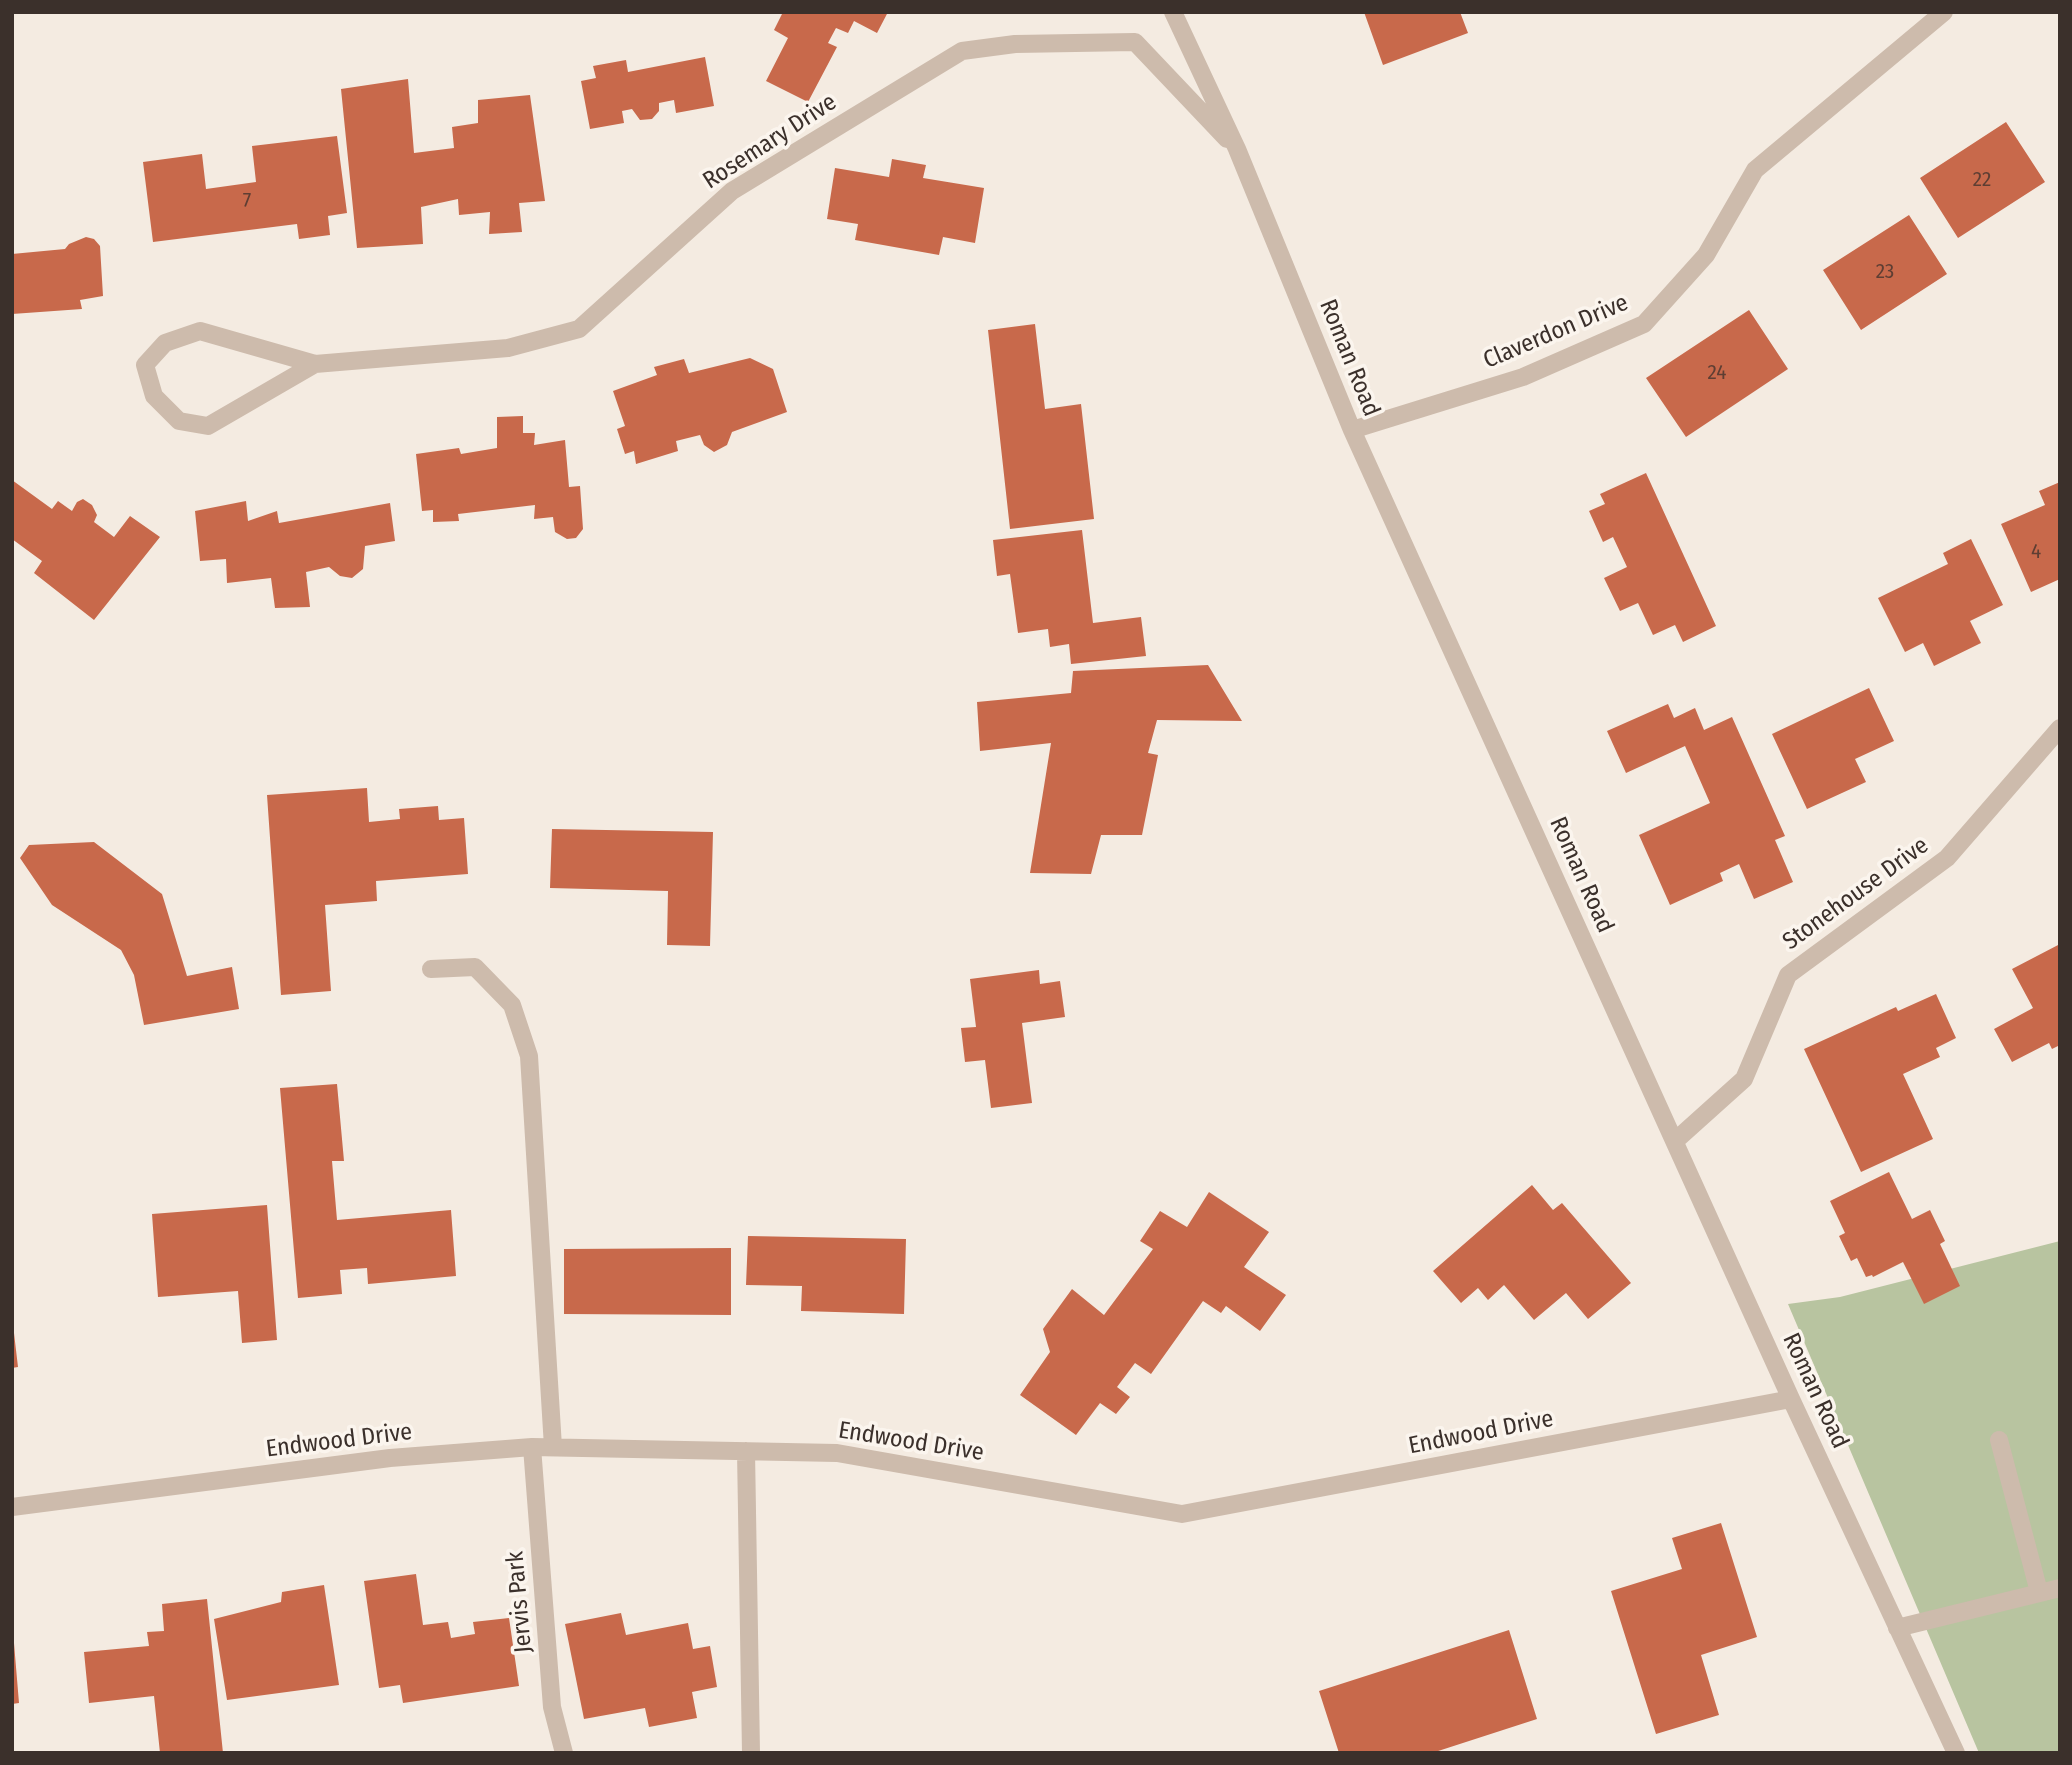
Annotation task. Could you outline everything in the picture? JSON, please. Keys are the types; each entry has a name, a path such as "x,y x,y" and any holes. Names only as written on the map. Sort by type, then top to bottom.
{"street":[{"name":"Roman Road","path":"1173,12 1237,149 1352,429 1791,1399 1956,1753"},
{"name":"Claverdon Drive","path":"1352,429 1523,377 1644,324 1706,255 1755,170 1944,12"},
{"name":"Rosemary Drive","path":"315,364 208,426 179,421 170,413 154,396 145,365 165,342 200,331 315,364 508,348 579,329 732,191 962,51 1016,44 1135,42 1237,149"},
{"name":"Stonehouse Drive","path":"1675,1141 1744,1079 1788,975 1947,858 2060,729"},
{"path":"431,969 475,967 512,1004 529,1056 553,1447"},
{"name":"Endwood Drive","path":"12,1507 390,1458 553,1447 837,1453 1182,1514 1791,1399"},
{"path":"1999,1440 2039,1592"},
{"name":"Jervis Park","path":"532,1447 552,1707 564,1753"},
{"path":"746,1451 751,1753"},
{"path":"1897,1628 2060,1588"}],"green space":[{"path":"2060,1241 2060,1753 1979,1753 1788,1304 1840,1297"}],"building":[{"path":"783,12 888,12 877,33 854,21 848,33 836,28 828,43 837,47 808,102 766,81 788,38 774,30"},
{"path":"1364,12 1460,12 1468,33 1383,65"},
{"path":"705,57 714,106 676,113 674,100 659,103 659,111 652,119 640,120 632,109 622,111 624,123 590,129 581,81 596,78 593,66 626,60 628,72"},
{"path":"408,79 414,153 454,148 452,127 478,123 478,100 530,95 545,201 519,203 522,232 489,234 490,212 459,215 458,199 421,207 423,244 357,248 341,89"},
{"path":"2006,122 2045,182 1958,238 1920,178"},
{"path":"337,136 347,213 328,216 330,235 299,239 297,224 153,242 143,162 202,154 206,189 256,182 252,146"},
{"path":"892,159 926,165 923,178 984,188 975,243 943,237 939,255 855,240 858,224 827,219 835,168 889,177"},
{"path":"1909,215 1947,274 1861,330 1823,270"},
{"path":"86,237 94,239 100,246 103,296 80,300 82,309 12,314 12,254 65,249 69,244"},
{"path":"1749,310 1788,369 1686,437 1646,378"},
{"path":"1035,324 1045,409 1081,404 1094,519 1010,529 988,330"},
{"path":"750,358 773,369 787,412 732,432 727,445 714,452 704,445 700,435 676,441 678,451 636,464 634,451 625,454 617,429 625,426 613,391 657,375 654,367 684,359 689,373"},
{"path":"523,416 523,433 535,433 534,445 565,440 569,487 580,486 583,529 576,538 567,539 555,532 553,517 534,519 535,505 458,514 459,521 433,522 433,510 422,511 416,454 459,448 461,454 497,448 497,417"},
{"path":"1646,473 1716,626 1683,642 1675,625 1653,635 1638,603 1620,611 1604,578 1627,567 1613,537 1603,542 1589,511 1605,504 1600,494"},
{"path":"12,480 52,509 58,501 72,511 77,502 83,499 92,505 97,515 94,522 114,537 130,516 160,537 94,620 34,573 42,561 12,539"},
{"path":"2060,482 2060,579 2031,592 2001,524 2045,505 2039,491"},
{"path":"246,501 248,521 277,511 279,523 390,503 395,541 365,546 363,569 352,578 340,576 329,567 306,572 310,607 275,608 271,578 227,583 226,559 200,561 195,511"},
{"path":"1082,530 1093,623 1141,617 1146,656 1071,664 1069,644 1050,647 1048,629 1018,633 1010,574 997,576 993,540"},
{"path":"1971,539 2003,605 1970,621 1981,643 1934,666 1923,643 1905,652 1878,598 1948,564 1943,553"},
{"path":"1208,665 1242,721 1157,720 1148,753 1158,755 1142,835 1101,835 1091,874 1030,873 1051,743 980,751 977,702 1071,693 1073,671"},
{"path":"1869,688 1894,741 1855,759 1866,782 1807,809 1772,734"},
{"path":"1668,704 1674,718 1695,708 1704,730 1732,717 1785,836 1775,840 1793,882 1754,899 1739,864 1720,873 1723,881 1670,905 1639,835 1710,803 1685,746 1626,773 1607,731"},
{"path":"367,788 369,822 400,819 399,809 438,806 439,820 464,818 468,874 376,881 377,901 325,905 331,991 281,995 267,795"},
{"path":"552,829 713,832 710,946 667,945 668,891 550,888"},
{"path":"94,842 162,894 187,976 232,967 239,1009 144,1025 134,975 121,950 52,905 20,858 29,845"},
{"path":"2060,944 2060,1045 2052,1049 2049,1043 2012,1062 1994,1029 2033,1008 2012,969"},
{"path":"1039,970 1040,984 1060,981 1065,1017 1022,1023 1032,1103 991,1108 985,1060 965,1062 961,1028 976,1027 970,979"},
{"path":"1936,994 1956,1038 1936,1048 1940,1057 1903,1074 1933,1139 1861,1172 1804,1049 1896,1007 1898,1011"},
{"path":"337,1084 344,1161 332,1161 337,1220 451,1210 456,1276 368,1284 367,1268 340,1270 342,1294 298,1298 280,1088"},
{"path":"1889,1172 1912,1219 1930,1210 1945,1241 1940,1244 1960,1286 1924,1304 1903,1262 1873,1277 1866,1277 1857,1258 1851,1261 1839,1236 1845,1233 1830,1201"},
{"path":"1532,1185 1553,1210 1562,1203 1631,1283 1588,1319 1566,1293 1534,1320 1504,1285 1488,1300 1478,1288 1461,1303 1433,1271"},
{"path":"1209,1192 1269,1232 1244,1267 1286,1295 1260,1331 1226,1306 1221,1313 1203,1301 1151,1374 1135,1363 1117,1387 1130,1397 1116,1414 1100,1403 1076,1435 1020,1395 1050,1352 1043,1329 1072,1289 1104,1315 1153,1249 1140,1241 1160,1211 1187,1227"},
{"path":"267,1205 277,1340 242,1343 238,1291 158,1297 152,1214"},
{"path":"748,1236 906,1239 904,1314 801,1311 802,1286 746,1285"},
{"path":"731,1248 731,1315 564,1314 564,1249"},
{"path":"14,1333 18,1367 12,1368 12,1334"},
{"path":"1721,1523 1757,1637 1701,1655 1719,1715 1656,1734 1611,1591 1682,1569 1672,1538"},
{"path":"416,1574 423,1625 448,1622 451,1638 475,1634 473,1622 509,1618 519,1686 403,1703 400,1685 379,1688 364,1581"},
{"path":"324,1585 339,1685 227,1700 214,1619 281,1602 282,1592"},
{"path":"207,1599 223,1753 160,1753 154,1696 89,1703 84,1652 149,1646 147,1632 164,1631 162,1604"},
{"path":"621,1613 626,1635 688,1623 693,1649 710,1646 717,1687 692,1692 697,1718 649,1727 645,1708 584,1719 565,1624"},
{"path":"1509,1630 1537,1719 1432,1753 1339,1753 1319,1691"},
{"path":"12,1643 19,1703 12,1704"}]}
